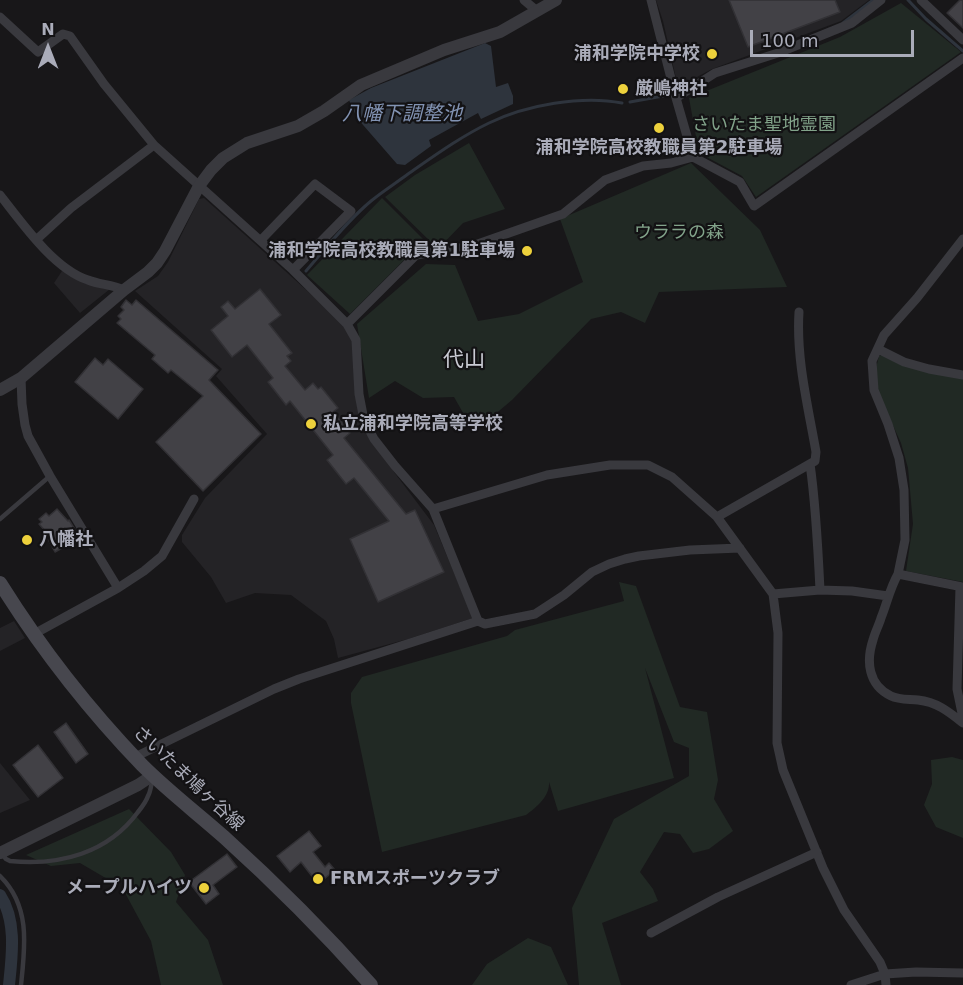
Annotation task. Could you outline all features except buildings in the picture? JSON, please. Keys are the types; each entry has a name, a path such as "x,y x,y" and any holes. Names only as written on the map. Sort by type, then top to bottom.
{"main road":[{"name":"さいたま鳩ヶ谷線","path":"0,583 34,634 69,680 135,757 308,917 371,985"}],"street":[{"path":"524,0 537,11"},
{"path":"0,390 21,378 157,263 199,186 223,158 247,143 298,126 362,85 444,50 500,32 556,0"},
{"path":"651,0 693,157"},
{"path":"676,98 715,73 778,53 852,23 881,0"},
{"path":"921,0 963,40"},
{"path":"0,16 38,52 63,34 70,36 104,84 154,145 298,274 347,324 356,340 359,394 364,420 374,439 433,509 478,621"},
{"path":"347,324 416,255 472,246 563,214 605,180 643,166 671,163 693,157 740,182 754,206 963,58"},
{"path":"36,240 71,208 154,145"},
{"path":"261,240 315,184 351,212 298,274"},
{"path":"0,195 36,240 64,268 88,280 113,285 124,290"},
{"path":"963,239 917,298 884,335 872,362 874,390 900,458 904,490 905,540 898,574 891,587 870,649 870,673 883,691 892,697 934,703 963,723"},
{"path":"717,517 814,461 816,452 801,369 799,312"},
{"path":"878,349 904,362 963,375"},
{"path":"21,378 22,404 28,436 118,588"},
{"path":"810,464 818,529 820,591"},
{"path":"433,509 547,475 610,465 648,465 672,477 717,517 773,594 778,633 777,743 783,770 823,868 844,910 880,962 885,974 886,985"},
{"path":"34,634 144,572 162,556 194,499"},
{"path":"135,757 299,679 478,621 485,624 535,614 592,572 609,564 639,556 690,550 740,548"},
{"path":"898,574 961,587 957,689 963,718"},
{"path":"773,594 852,591 888,596"},
{"path":"0,853 153,776"},
{"path":"651,933 718,897 817,852"},
{"path":"851,985 885,974 963,973"}],"lane":[{"path":"0,519 50,476"},
{"path":"0,853 10,861 45,862 76,856 110,841 129,825 144,804 149,796 153,776"},
{"path":"0,876 18,899 22,914 24,946 21,985"}],"shaded area":[{"name":"浦和学院中学校","path":"656,0 869,0 841,21 712,69 678,87"},
{"name":"私立浦和学院高等学校","path":"204,198 354,333 358,404 394,472 434,525 473,618 338,658 334,639 326,621 291,595 255,593 226,603 211,577 182,542 182,535 205,498 267,434 216,376 222,369 135,291 158,276 168,262 199,199"},
{"path":"62,271 110,289 80,313 54,283"},
{"path":"14,621 25,638 0,651 0,628"},
{"path":"0,763 30,800 0,813"}],"green space":[{"name":"さいたま聖地霊園","path":"901,3 961,52 756,197 742,176 699,153 689,98 840,37"},
{"path":"469,143 505,209 463,223 438,249 385,197 415,175"},
{"name":"ウララの森","path":"691,163 760,230 787,287 659,292 645,323 621,312 591,319 512,400 474,432 454,397 423,398 395,381 369,398 357,324 426,264 455,265 478,321 519,314 583,282 560,219"},
{"path":"382,198 424,240 350,314 307,275"},
{"path":"884,354 963,379 963,582 906,571 913,524 908,468 901,443 876,388 875,372 879,356"},
{"path":"619,582 636,586 680,707 707,712 718,780 714,799 733,831 709,849 693,853 680,834 664,832 640,872 653,889 658,901 602,923 621,985 579,985 572,908 614,819 689,776 689,748 674,742 645,668 674,778 558,811 549,782 545,796 526,815 382,852 351,703 351,693 362,677 507,636 515,630 624,601"},
{"path":"952,757 963,760 963,838 936,827 924,805 932,784 931,760"},
{"path":"129,809 171,852 185,875 176,902 208,940 223,985 161,985 151,941 124,891 125,881 109,880 80,863 51,866 26,855"},
{"path":"528,938 551,947 568,985 472,985 487,964"}],"water":[{"name":"八幡下調整池","path":"485,43 491,46 496,87 508,83 513,96 513,104 481,119 478,113 429,140 431,146 405,165 397,164 357,118 349,100 371,88"}],"waterway":[{"path":"843,23 873,0"},
{"path":"908,0 963,51"},
{"path":"679,90 695,81"},
{"path":"630,102 663,96 672,91"},
{"path":"306,271 345,226 371,201 478,128 520,111 554,103 590,100 622,103"},
{"path":"0,895 11,927 12,951 9,985"}],"place":[{"name":"浦和学院中学校","path":"712,54"},
{"name":"厳嶋神社","path":"623,89"},
{"name":"浦和学院高校教職員第2駐車場","path":"659,128"},
{"name":"浦和学院高校教職員第1駐車場","path":"527,251"},
{"name":"私立浦和学院高等学校","path":"311,424"},
{"name":"八幡社","path":"27,540"},
{"name":"FRMスポーツクラブ","path":"318,879"},
{"name":"メープルハイツ","path":"204,888"}],"district":[{"name":"代山","path":"464,361"}]}
